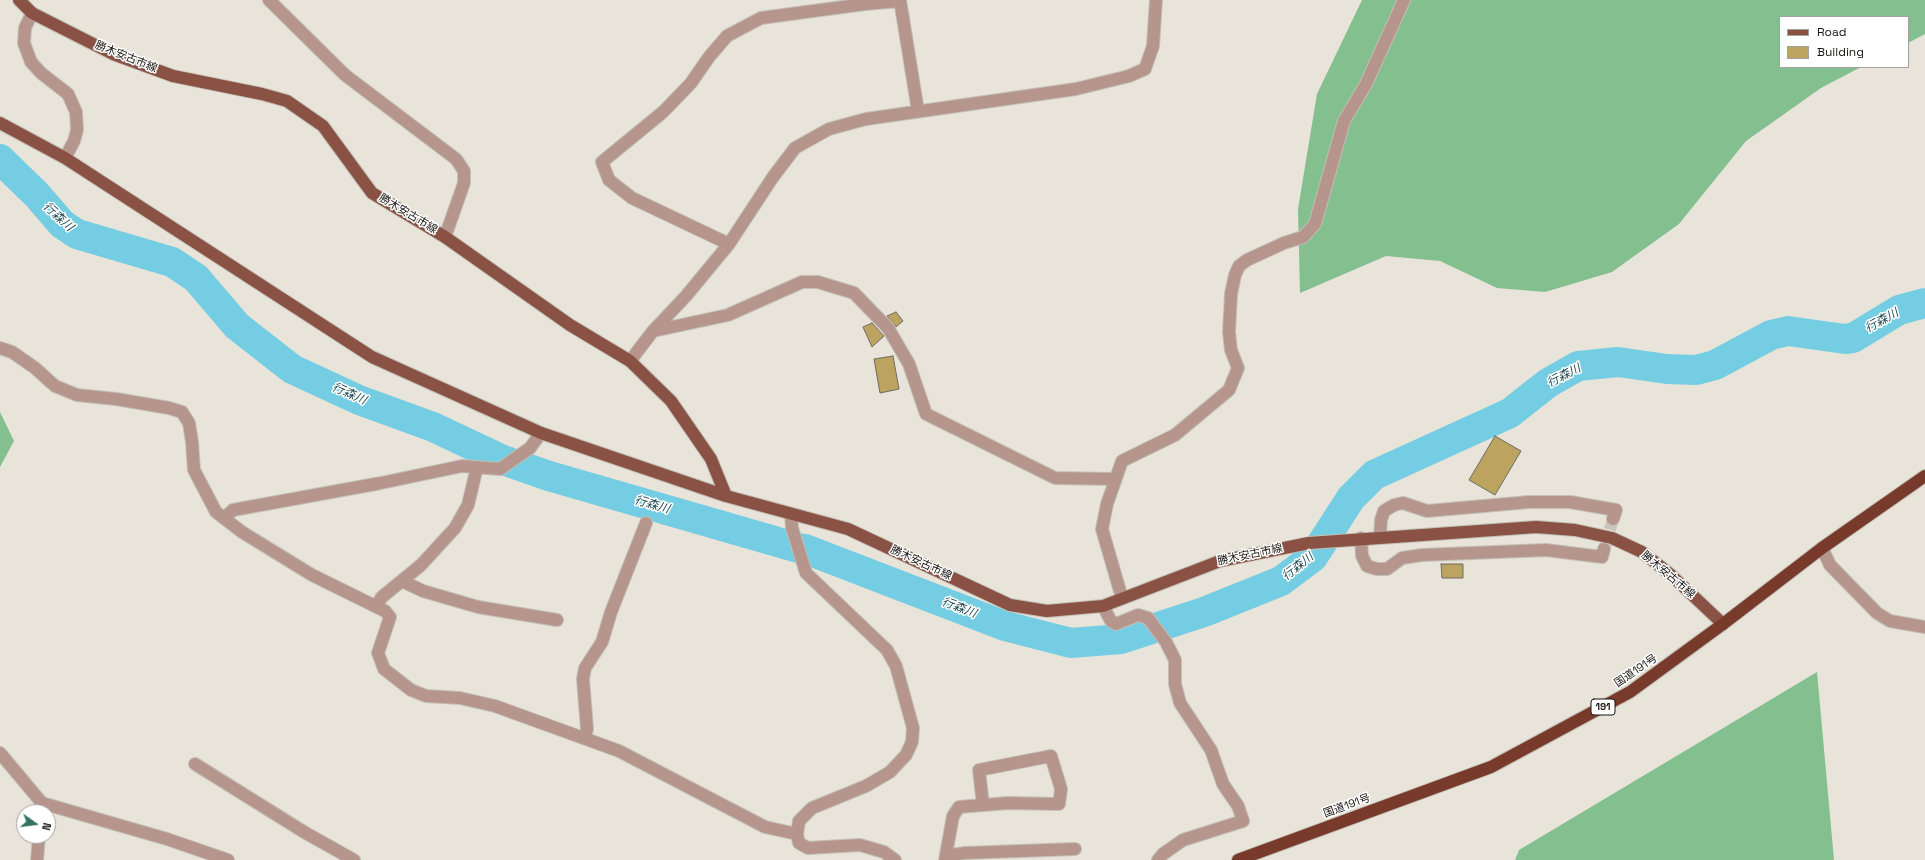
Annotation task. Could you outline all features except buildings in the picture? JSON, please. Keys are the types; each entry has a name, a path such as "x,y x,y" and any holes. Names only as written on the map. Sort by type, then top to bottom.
{"highway":[{"name":"国道191号","path":"1238,860 1491,767 1630,692 1724,624 1822,548 1925,476"}],"main road":[{"name":"勝木安古市線","path":"19,0 32,13 112,54 173,76 262,94 287,101 323,126 372,193 445,237 570,325 630,361 671,400 711,459 726,496"},
{"name":"勝木安古市線","path":"0,122 64,158 372,357 541,433 726,496 848,529 1010,605 1047,611 1103,606 1220,561 1309,543 1536,527 1576,530 1612,538 1642,552 1672,575 1724,624"}],"street":[{"path":"269,0 346,75 456,159 464,171 464,183 445,237"},
{"path":"729,244 632,198 608,180 602,162 663,112 691,83 709,57 727,36 761,18 900,0 918,111"},
{"path":"630,361 653,331 686,296 729,244 773,177 795,148 829,129 866,119 1076,89 1129,76 1146,69 1153,46 1156,0"},
{"path":"1122,598 1102,529 1107,504 1122,461 1175,434 1229,390 1238,368 1231,350 1229,332 1231,294 1235,275 1239,266 1247,260 1303,237 1315,224 1344,122 1366,84 1404,0"},
{"path":"32,13 25,28 24,43 31,62 41,73 68,94 76,112 77,130 74,141 64,158"},
{"path":"653,331 728,315 802,282 818,282 854,292 888,328 909,364 926,414 1055,478 1116,479"},
{"path":"0,348 12,352 36,368 55,386 77,395 116,399 169,408 182,412 189,423 194,470 216,512 242,532 312,575 385,611 390,617 378,653 384,669 411,690 426,696 460,698 495,706 585,738 619,751 765,827 797,834"},
{"path":"224,518 233,510 382,483 462,466 500,469 527,451 541,433"},
{"path":"376,606 382,597 421,565 455,528 468,505 477,467"},
{"path":"1380,537 1381,520 1384,512 1394,505 1403,504 1427,511 1530,502 1570,502 1616,510 1613,519"},
{"path":"791,514 792,528 806,573 887,650 896,666 913,728 912,742 906,755 890,772 866,786 812,808 799,821 797,834 800,843 808,848 860,845 884,852 895,860"},
{"path":"585,738 587,729 583,679 585,668 602,642 611,612 646,523"},
{"path":"1358,539 1362,556 1367,566 1378,569 1387,569 1402,558 1422,555 1546,550 1602,557 1604,549"},
{"path":"1822,548 1830,565 1877,613 1890,621 1925,627"},
{"path":"402,581 423,591 478,607 557,620"},
{"path":"1103,606 1111,621 1116,624 1138,616 1148,618 1166,642 1175,660 1175,684 1180,703 1211,750 1223,784 1238,806 1243,821 1183,840 1163,854 1158,860"},
{"path":"0,753 38,804"},
{"path":"983,805 979,770 1051,756 1061,789 1059,804 1008,803 959,807 953,816 946,858 965,853 1075,849"},
{"path":"195,764 304,832 354,860"},
{"path":"56,812 167,840 228,860"},
{"path":"38,860 39,844"}],"green space":[{"path":"1362,0 1925,0 1925,34 1909,42 1909,16 1779,16 1779,68 1859,68 1821,88 1746,141 1679,224 1612,272 1545,292 1497,288 1440,261 1386,256 1300,293 1298,209 1317,94"},
{"path":"0,412 14,441 0,467"},
{"path":"1817,672 1834,860 1515,860 1519,850"}],"waterway":[{"name":"行森川","path":"0,159 37,195 62,224 77,234 172,262 196,278 237,326 292,369 359,400 433,427 503,460 549,476 805,549 1005,626 1071,643 1121,639 1204,612 1281,581 1313,557 1351,498 1374,475 1510,413 1548,383 1578,366 1618,362 1667,369 1696,370 1715,365 1771,335 1788,331 1845,339 1853,338 1899,310 1925,303"}],"tunnel":[{"path":"1605,547 1613,519"}]}
